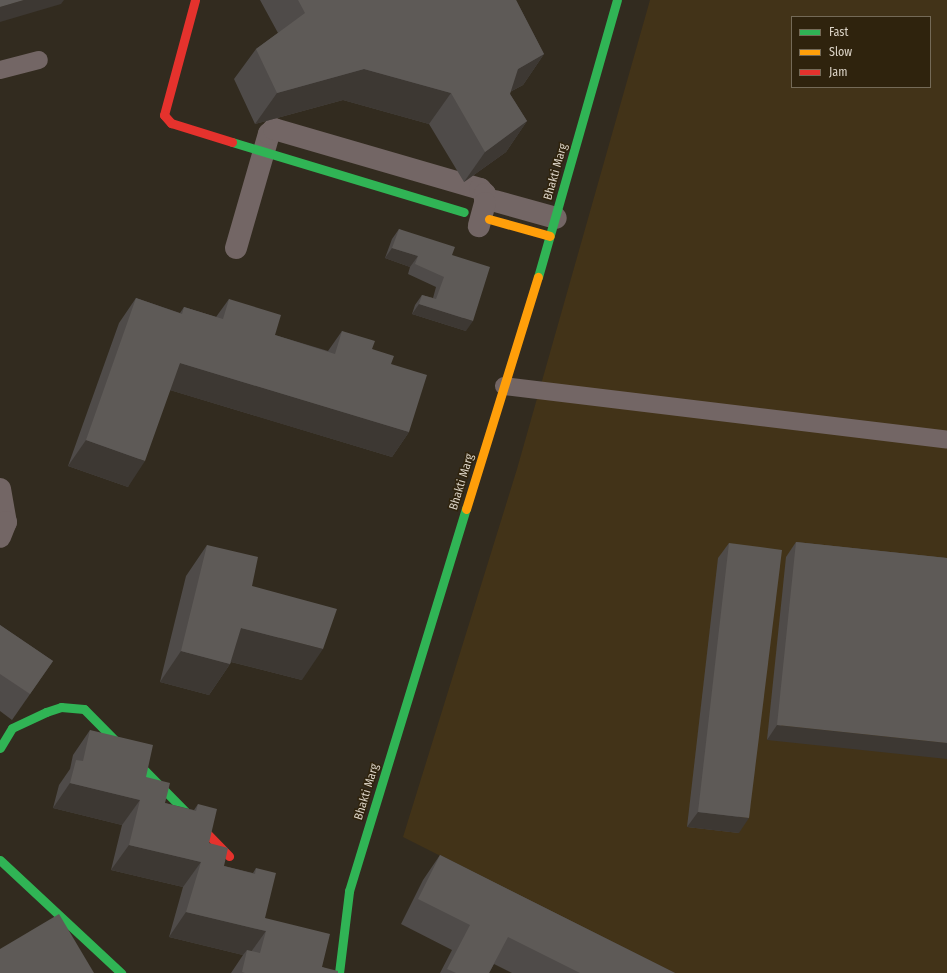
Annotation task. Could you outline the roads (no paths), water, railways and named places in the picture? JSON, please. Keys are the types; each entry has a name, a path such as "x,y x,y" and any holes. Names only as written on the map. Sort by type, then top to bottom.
{"main road":[{"path":"195,0 164,115 171,123 265,151"},
{"name":"Bhakti Marg","path":"339,973 349,891 553,227 618,0"},
{"path":"0,748 6,724 62,706 84,709 229,856"},
{"path":"0,860 121,973"}],"street":[{"path":"236,248 269,134 281,129 480,189 485,194 485,203 482,215 553,227"},
{"path":"0,489 6,522 0,537"}],"lane":[{"path":"0,70 39,60"},
{"path":"504,386 947,440"}]}
